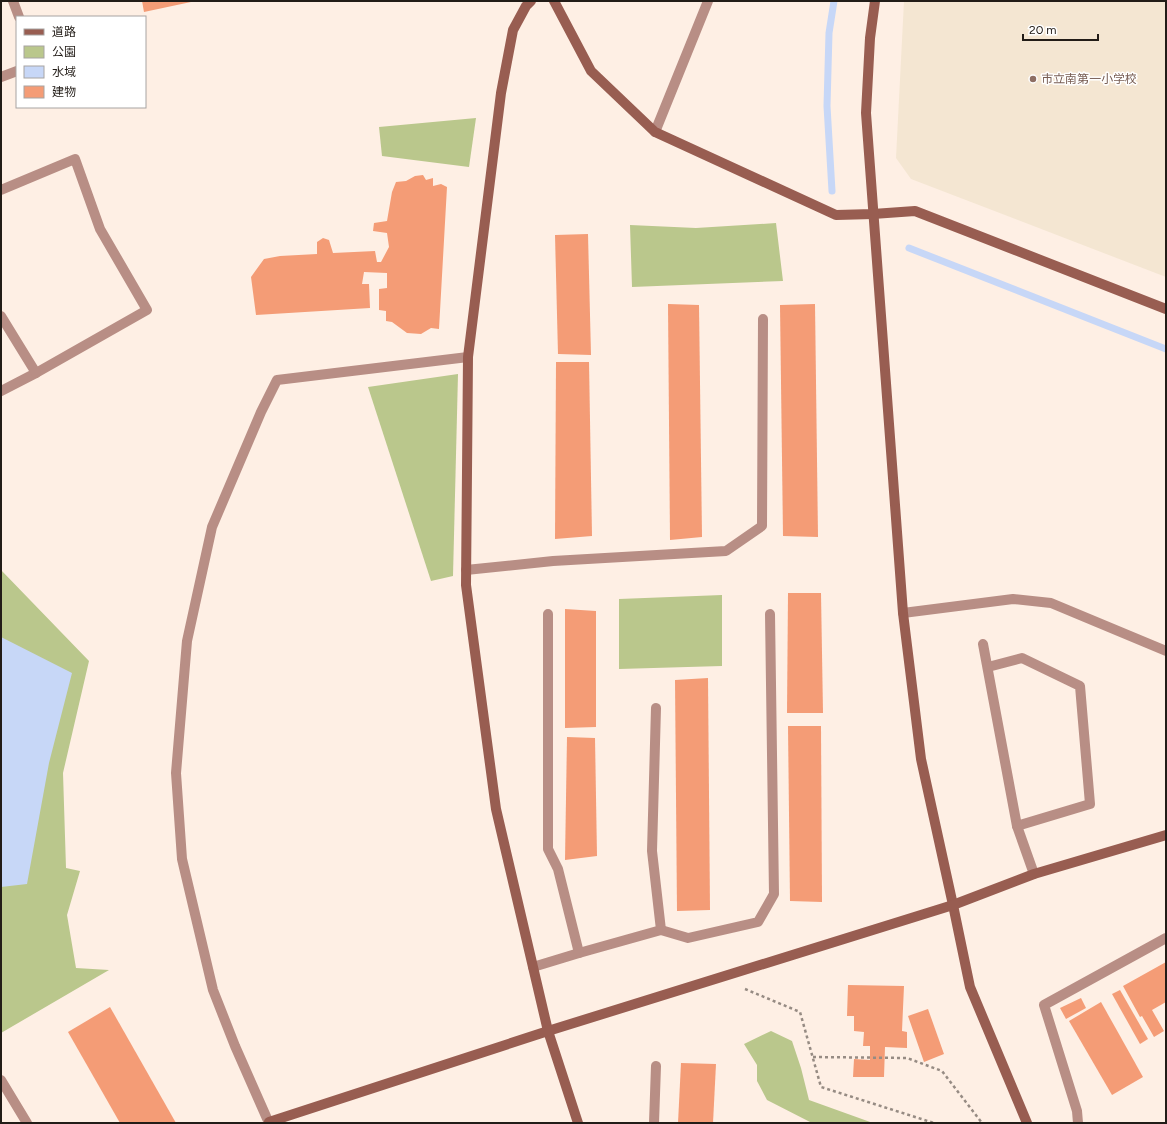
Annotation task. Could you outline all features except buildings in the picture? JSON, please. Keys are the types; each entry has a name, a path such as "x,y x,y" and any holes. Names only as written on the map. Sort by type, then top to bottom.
{"street":[{"path":"14,1 19,16"},
{"path":"531,1 526,6 513,30 501,92 468,357 466,585 496,808 548,1031 578,1123"},
{"path":"554,1 591,71 655,132 836,215 915,211 1166,309"},
{"path":"655,132 708,1"},
{"path":"875,1 870,38 866,113 903,613 921,759 954,904 970,986 1027,1123"},
{"path":"1,77 16,71"},
{"path":"1,190 75,159 100,229 147,310 36,373 1,391"},
{"path":"1,316 36,373"},
{"path":"466,570 553,561 726,551 762,526 762,319"},
{"path":"468,357 277,380 261,412 212,526 187,642 181,704 176,773 182,859 213,990 235,1046 269,1123 548,1031 954,904 1034,874 1166,835"},
{"path":"903,613 1013,599 1051,603 1166,651"},
{"path":"548,614 548,849 558,869 579,954"},
{"path":"533,967 661,930 688,938 758,922 774,894 770,614"},
{"path":"983,644 1016,826 1034,874"},
{"path":"988,667 1022,658 1080,686 1090,804 1016,826"},
{"path":"656,708 652,851 661,930"},
{"path":"1078,1123 1077,1112 1044,1005 1166,938"},
{"path":"654,1123 656,1066"},
{"path":"1,1080 27,1123"}],"path":[{"path":"740,987 800,1012 821,1087 934,1123"},
{"path":"813,1057 907,1058 942,1071 982,1123"}],"shaded area":[{"name":"市立南第一小学校","path":"904,1 1166,1 1166,277 911,179 896,158"}],"green space":[{"path":"476,118 469,167 382,156 379,127"},
{"path":"776,223 783,281 632,287 630,225 696,228"},
{"path":"458,374 453,576 431,581 368,387"},
{"path":"1,570 89,661 63,773 66,868 80,871 67,915 76,968 109,970 1,1033"},
{"path":"722,595 722,666 619,669 619,599"},
{"path":"771,1031 792,1041 809,1100 873,1123 812,1123 767,1100 757,1081 757,1065 744,1044"}],"water":[{"path":"1,637 72,673 49,763 27,884 1,887"}],"waterway":[{"path":"832,191 827,106 829,33 834,1"},
{"path":"909,248 1166,349"}],"place":[{"name":"市立南第一小学校","path":"1033,79"}]}
